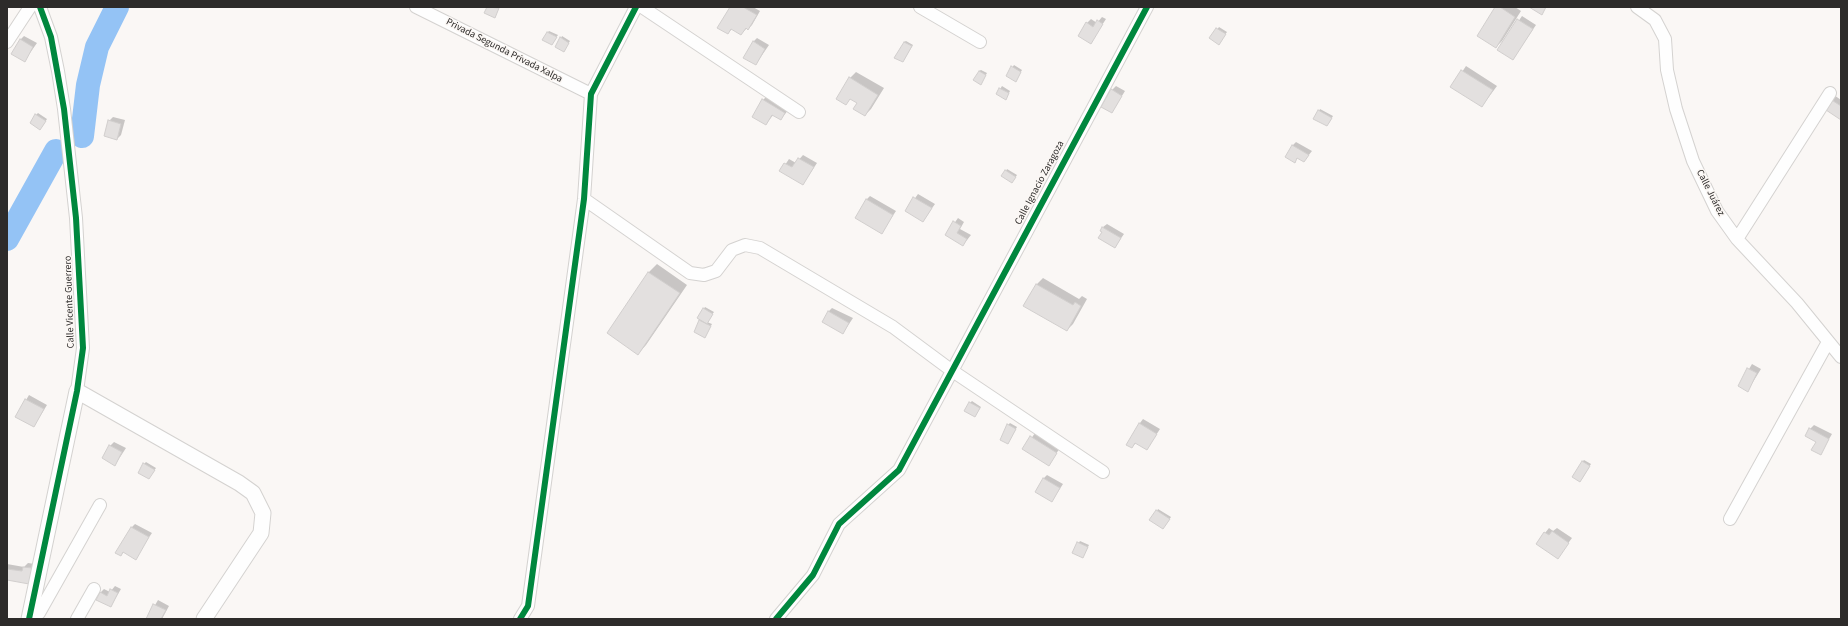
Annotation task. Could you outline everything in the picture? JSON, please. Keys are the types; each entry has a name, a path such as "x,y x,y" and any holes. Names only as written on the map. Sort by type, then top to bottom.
{"street":[{"path":"7,42 30,7"},
{"name":"Calle Vicente Guerrero","path":"29,619 77,391 83,348 76,218 64,109 51,38 40,7"},
{"name":"Privada Segunda Privada Xalpa","path":"416,7 591,94"},
{"path":"520,619 528,606 584,199 591,94 636,7"},
{"path":"642,7 799,112"},
{"path":"920,7 980,42"},
{"name":"Calle Ignacio Zaragoza","path":"776,619 813,575 839,524 898,470 1147,7"},
{"name":"Calle Juárez","path":"1637,7 1655,20 1665,39 1667,70 1673,96 1693,161 1717,211 1737,239 1797,303 1841,356"},
{"path":"1737,239 1830,93"},
{"path":"584,199 690,272 704,275 716,271 732,250 745,245 760,248 893,327 951,370 1103,472"},
{"path":"1730,519 1828,342"},
{"path":"77,391 239,483 253,493 263,513 261,533 204,619"},
{"path":"29,619 39,613 100,505"},
{"path":"77,619 94,590"}],"building":[{"path":"487,7 499,8 495,18 484,13"},
{"path":"730,7 743,7 757,15 748,30 746,28 741,35 731,29 728,34 717,28"},
{"path":"1495,7 1500,7 1515,17 1496,48 1477,36"},
{"path":"1529,7 1546,7 1542,15"},
{"path":"1517,19 1533,29 1513,60 1497,50"},
{"path":"1097,20 1103,24 1091,44 1078,36 1086,22 1093,27"},
{"path":"1216,28 1226,34 1219,45 1209,38"},
{"path":"547,32 557,37 552,45 542,40"},
{"path":"560,37 569,43 564,52 555,47"},
{"path":"20,39 33,47 25,62 11,54"},
{"path":"753,41 765,49 756,65 743,58"},
{"path":"904,42 912,46 903,62 894,58"},
{"path":"1011,66 1021,72 1016,82 1006,76"},
{"path":"1461,70 1493,90 1482,107 1450,87"},
{"path":"979,71 986,75 981,85 973,80"},
{"path":"849,77 878,95 865,116 853,109 857,103 850,99 846,105 836,99"},
{"path":"999,88 1009,93 1006,100 996,94"},
{"path":"1111,89 1122,96 1112,113 1101,107"},
{"path":"762,99 785,113 781,120 772,115 766,125 752,117"},
{"path":"1830,99 1841,106 1841,120 1823,108"},
{"path":"1318,110 1332,118 1327,126 1313,119"},
{"path":"35,114 46,121 40,130 30,123"},
{"path":"108,120 121,124 117,140 104,136"},
{"path":"1292,145 1309,155 1304,162 1297,158 1295,163 1285,157"},
{"path":"798,158 814,167 803,185 779,171 784,163 792,167"},
{"path":"1005,170 1016,177 1012,183 1001,176"},
{"path":"913,197 932,208 923,222 905,211"},
{"path":"866,199 893,215 882,234 855,218"},
{"path":"953,221 961,226 957,233 967,239 963,246 945,235"},
{"path":"1102,227 1121,238 1115,248 1098,238 1102,232 1100,231"},
{"path":"648,272 680,293 638,355 607,333"},
{"path":"1036,284 1073,305 1075,302 1081,306 1067,331 1023,306"},
{"path":"703,308 713,314 707,324 697,318"},
{"path":"828,311 849,323 843,334 822,322"},
{"path":"699,320 711,326 705,338 694,332"},
{"path":"1747,368 1757,373 1748,392 1738,386"},
{"path":"25,399 44,409 34,427 15,417"},
{"path":"969,402 980,408 975,417 964,411"},
{"path":"1139,423 1157,434 1147,450 1135,443 1132,448 1126,445"},
{"path":"1007,424 1016,429 1008,444 1000,440"},
{"path":"1809,428 1829,439 1821,455 1811,450 1816,442 1805,436"},
{"path":"1030,436 1057,453 1049,466 1022,449"},
{"path":"109,445 122,452 115,466 102,458"},
{"path":"1582,461 1590,466 1580,482 1572,477"},
{"path":"143,463 155,470 149,479 138,473"},
{"path":"1043,478 1060,488 1052,502 1035,492"},
{"path":"1156,510 1170,519 1163,529 1149,520"},
{"path":"131,527 149,537 136,560 123,552 121,556 115,553"},
{"path":"1552,531 1569,543 1558,559 1536,544 1544,532 1549,535"},
{"path":"1077,542 1088,547 1083,558 1072,553"},
{"path":"23,567 32,568 29,584 7,580 7,569 22,571"},
{"path":"110,589 118,593 111,607 96,600 100,592 107,596"},
{"path":"153,604 166,610 161,619 146,619"}],"waterway":[{"path":"82,136 88,85 97,47 117,7"},
{"path":"7,239 56,151"}],"cycle path":[{"path":"29,619 77,391 83,348 76,218 64,109 51,37 40,7"},
{"path":"520,619 528,606 584,199 591,94 636,7"},
{"path":"776,619 813,575 839,524 899,470 1147,7"}]}
